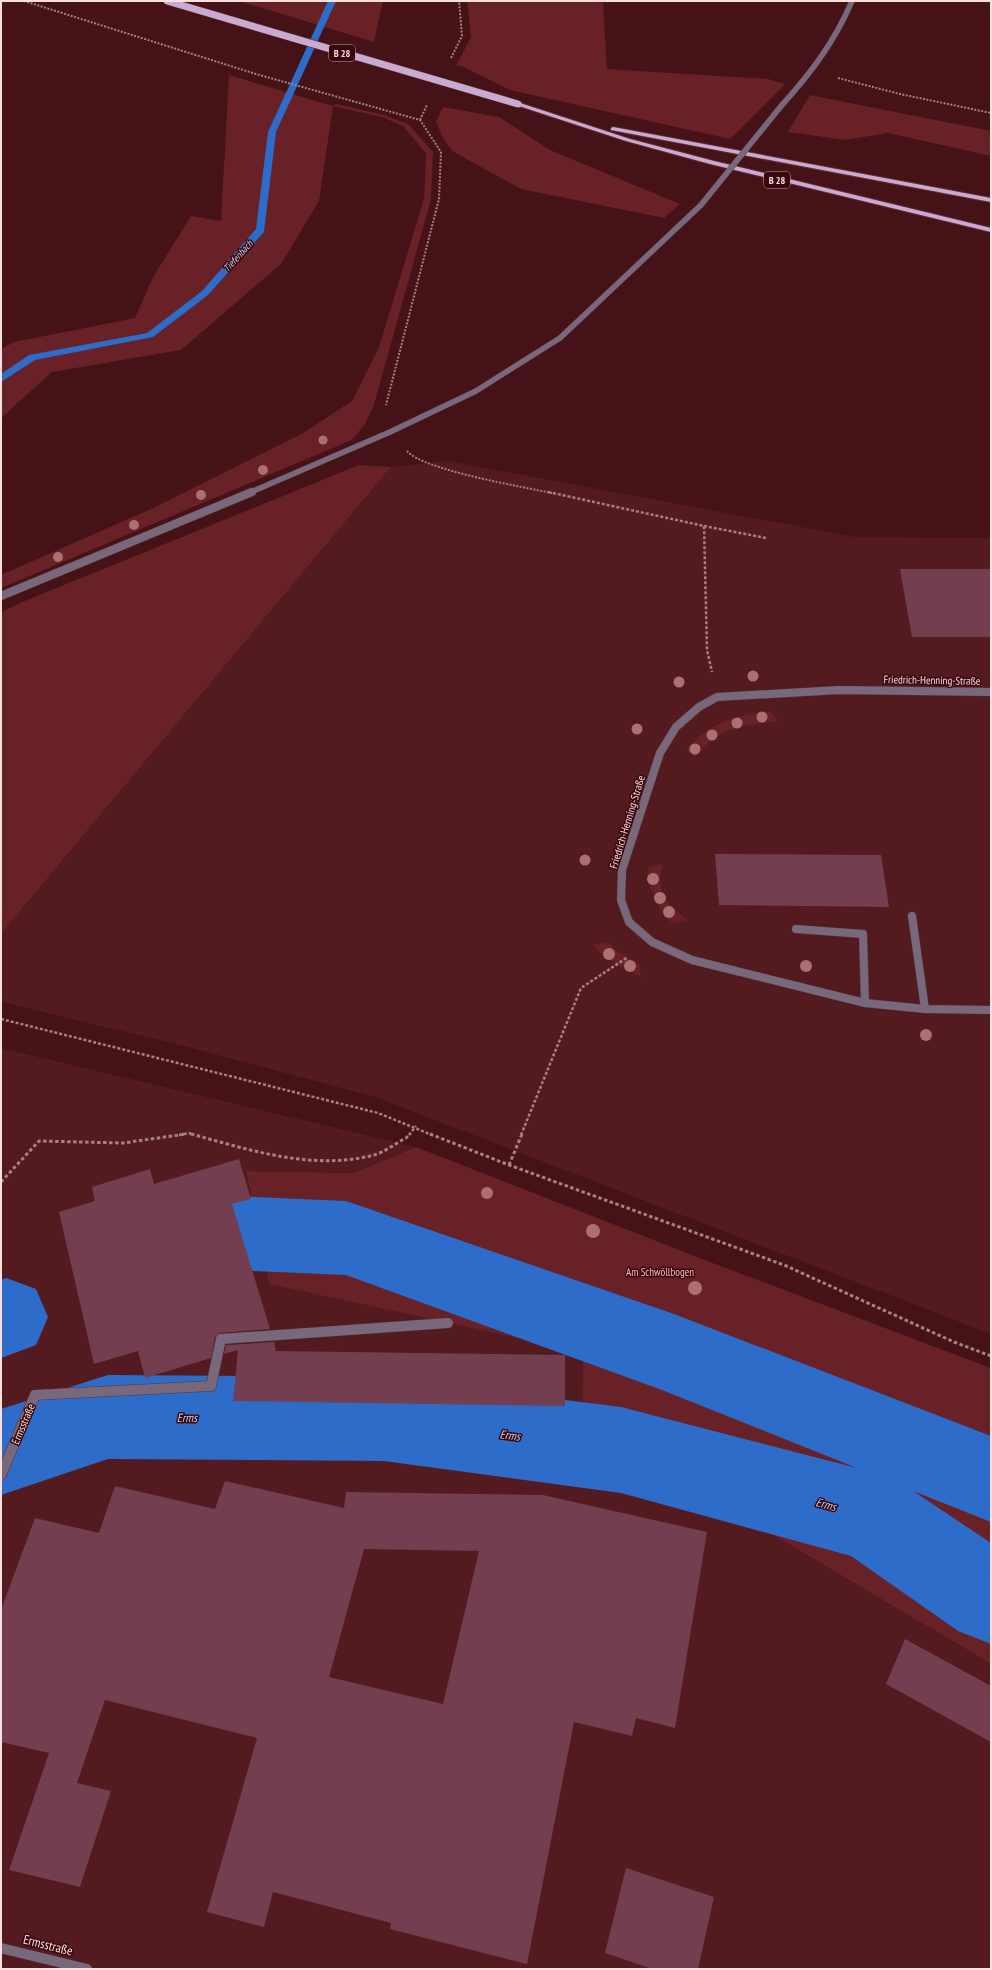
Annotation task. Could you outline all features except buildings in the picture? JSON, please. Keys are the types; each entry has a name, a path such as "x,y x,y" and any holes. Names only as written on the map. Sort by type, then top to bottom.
{"main road":[{"name":"B 28","path":"166,1 518,104 628,140 712,163 991,230"},
{"name":"B 28","path":"570,121 991,200"}],"street":[{"path":"1,596 390,432 476,391 560,338 701,205 812,71 843,24 852,1"},
{"name":"Friedrich-Henning-Straße","path":"991,692 839,690 717,698 699,707 676,727 660,753 622,870 621,900 629,922 652,942 692,960 865,1003 925,1010 991,1010"},
{"path":"912,916 925,1010"},
{"path":"796,929 863,934 865,1003"},
{"name":"Ermsstraße","path":"1,1475 35,1394 211,1386 221,1339 448,1323"},
{"name":"Ermsstraße","path":"1,1948 88,1969"}],"path":[{"path":"24,1 256,74 420,120 441,152 439,199 385,408 390,432 412,457 447,470 766,538"},
{"path":"812,71 900,94 991,113"},
{"path":"704,526 707,650 717,698"},
{"path":"509,1165 581,988 605,972"},
{"path":"1,1019 378,1113 416,1126 509,1165 784,1265 954,1342 991,1356"},
{"path":"1,1182 39,1141 123,1144 189,1132 269,1155 333,1162 375,1155 406,1138 416,1126"}],"shaded area":[{"path":"449,461 855,537 991,538 991,1334 375,1097 180,1045 1,1002 1,934 391,467"},
{"path":"1,1048 416,1147 353,1173 246,1172 269,1284 584,1352 582,1464 726,1507 991,1664 991,1969 1,1969"}],"green space":[{"path":"239,1 383,1 374,42"},
{"path":"467,1 603,1 607,69 768,79 785,84 730,139 510,90 461,66 456,66 471,37"},
{"path":"229,75 333,106 319,201 281,264 181,350 52,372 1,418 1,349 14,342 135,318 153,277 191,216 221,221"},
{"path":"810,95 991,131 991,156 888,133 845,140 788,132"},
{"path":"336,104 384,115 408,124 433,152 431,199 374,405 365,424 352,440 1,588 1,575 153,508 303,433 352,401 379,347 424,199 426,153 403,126 382,117 333,106"},
{"path":"443,107 499,117 550,150 680,204 664,218 521,189 452,151 443,138 436,122"},
{"path":"359,465 391,467 1,934 1,612 27,600"},
{"path":"770,711 779,721 743,726 723,733 713,739 695,757 686,750 703,733 713,727 735,718 758,712"},
{"path":"662,864 661,883 664,897 673,908 688,920 672,923 654,898 648,875 648,867"},
{"path":"608,942 617,951 639,964 641,977 606,958 593,945"},
{"name":"Am Schwöllbogen","path":"416,1147 710,1262 991,1368 991,1664 726,1507 582,1464 583,1352 269,1284 246,1171 353,1173"}],"waterway":[{"name":"Tiefenbach","path":"1,379 32,357 150,335 205,293 261,230 272,132 332,1"},
{"name":"Erms","path":"233,1233 346,1238 674,1354 991,1479"},
{"name":"Erms","path":"1,1319 6,1317"},
{"name":"Erms","path":"1,1452 108,1417 384,1419 621,1450 873,1517 991,1598"}]}
